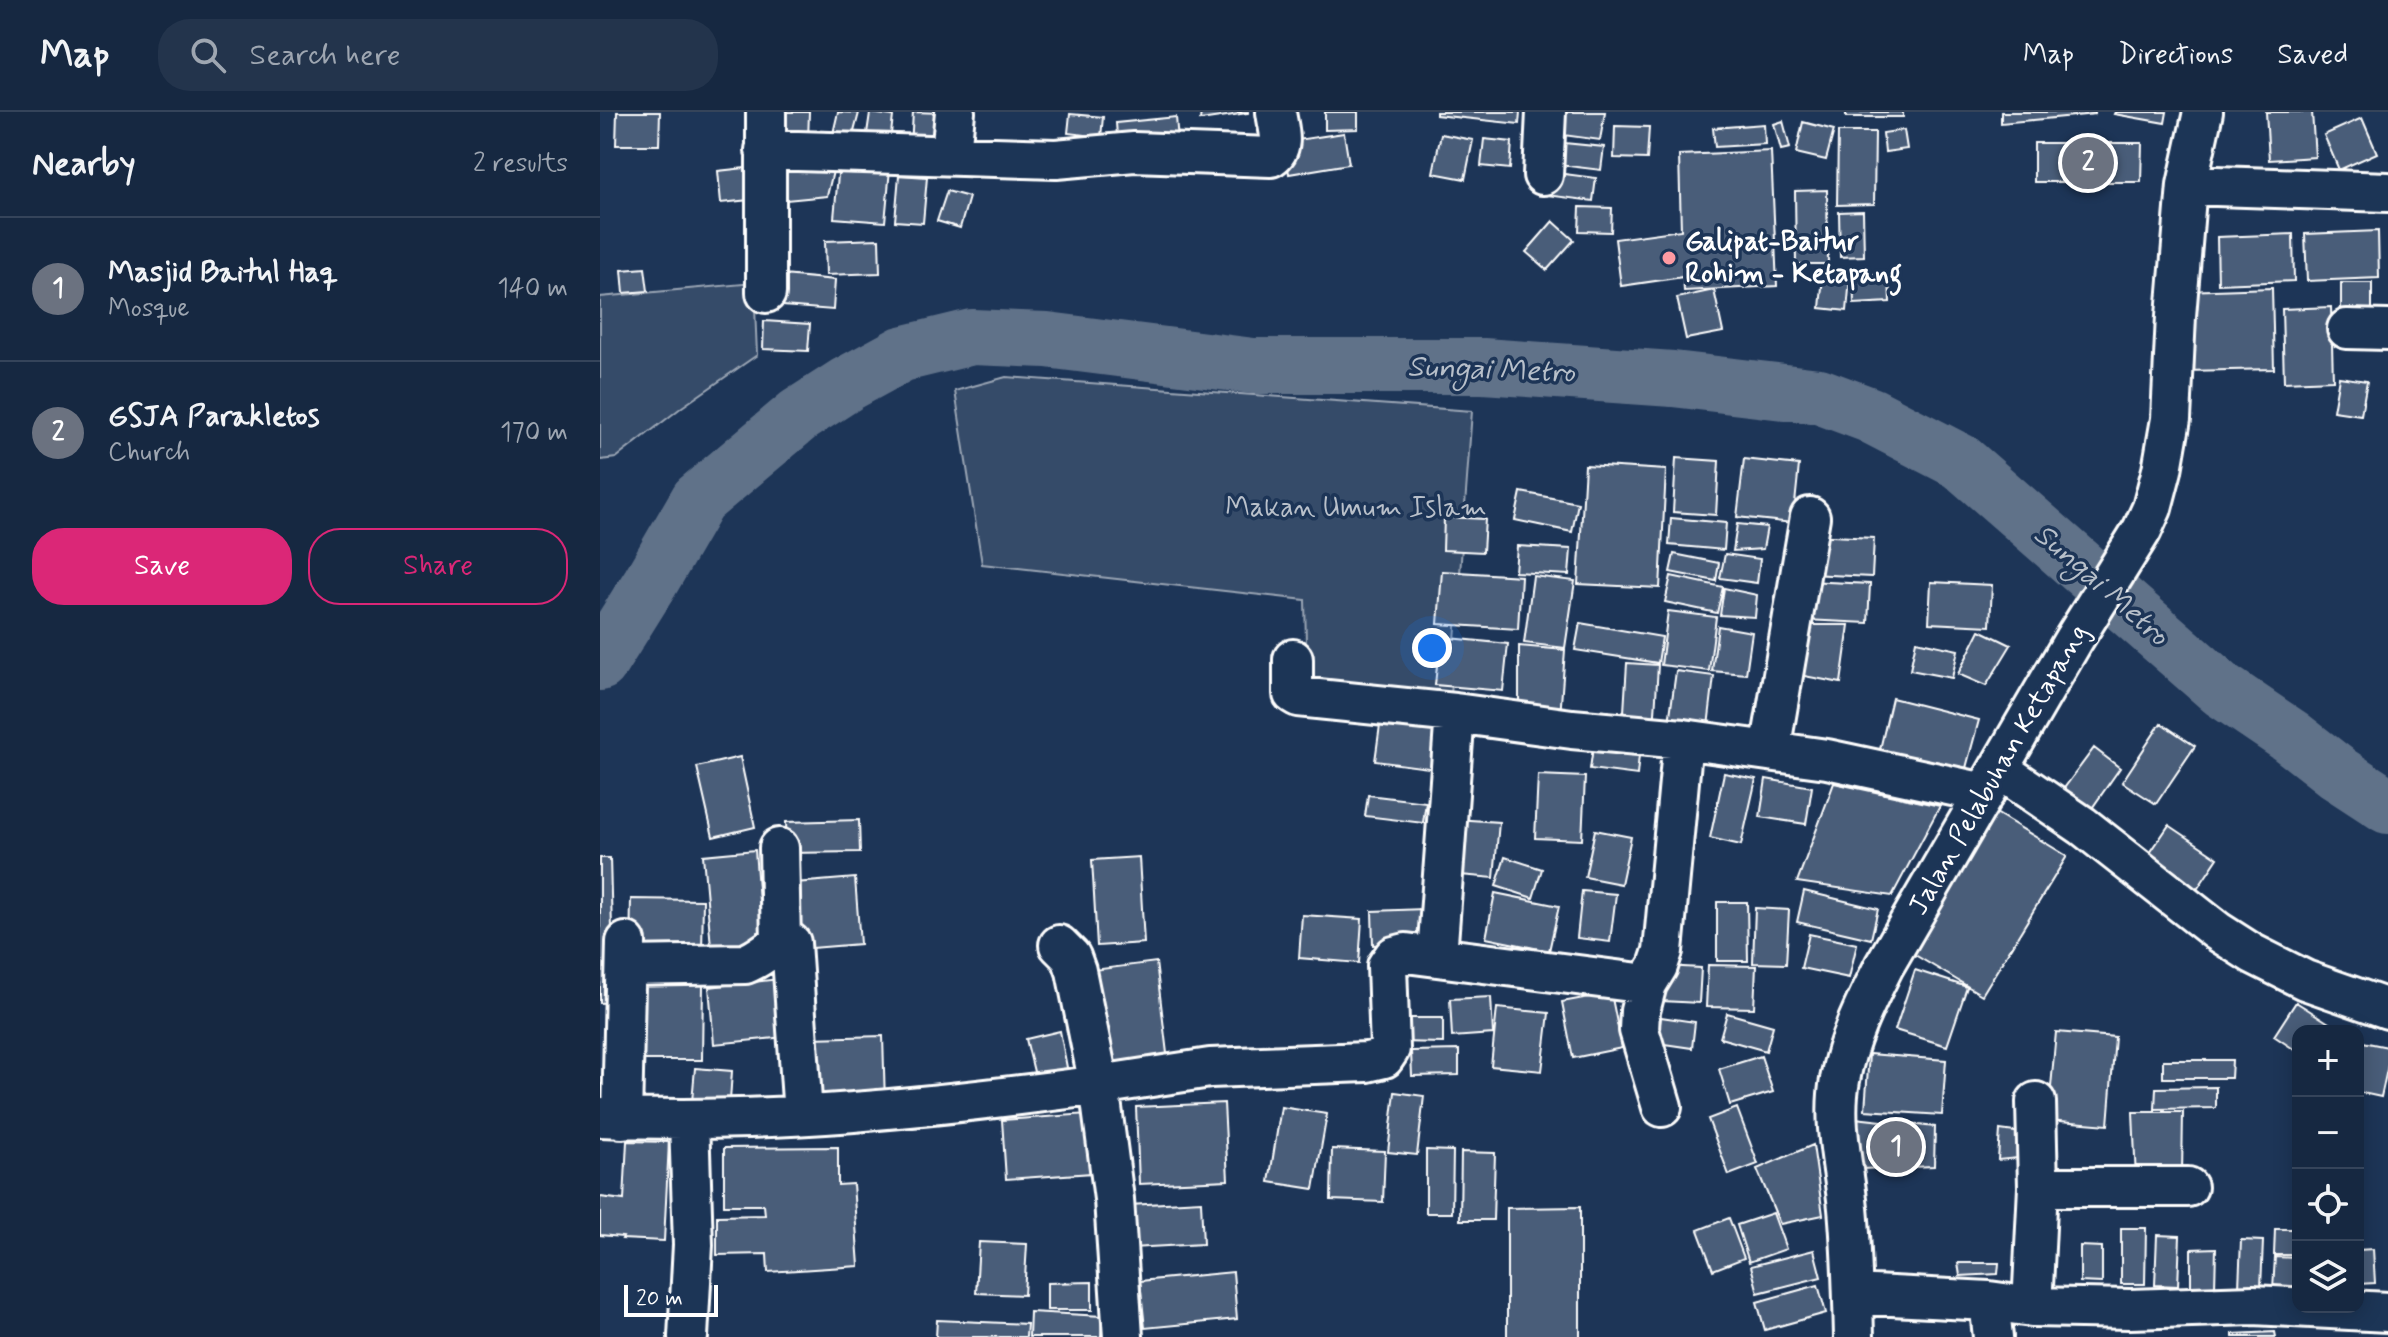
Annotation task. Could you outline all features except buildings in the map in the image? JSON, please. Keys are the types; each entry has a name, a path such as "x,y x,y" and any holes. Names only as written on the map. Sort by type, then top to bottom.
{"street":[{"path":"766,112 766,293"},
{"path":"951,155 955,112"},
{"path":"765,150 1056,159 1134,152 1271,157 1278,152 1280,145 1276,112"},
{"path":"1543,175 1546,112"},
{"name":"Jalan Pelabuhan Ketapang","path":"1854,1337 1848,1208 1839,1114 1839,1084 1845,1059 1863,1009 1884,966 2074,639 2142,530 2152,508 2171,419 2187,185 2203,112"},
{"path":"2187,185 2388,192"},
{"path":"2347,329 2388,330"},
{"path":"1770,751 1810,517"},
{"path":"1293,659 1293,694 1298,697 1683,739 1992,781 2083,826 2217,931 2253,954 2305,980 2388,1009"},
{"path":"1437,956 1455,713"},
{"path":"1662,1107 1639,1030 1640,1011 1647,984 1663,951 1683,739"},
{"path":"779,848 781,943"},
{"path":"803,1115 791,943 772,947 758,959 745,964 626,954 611,1118 689,1120 803,1115 953,1104 1210,1068 1367,1062 1384,1058 1390,1049 1388,964 1394,956 1406,953 1647,984"},
{"path":"1059,945 1071,957 1076,971 1099,1085 1114,1199 1123,1337"},
{"path":"2032,1307 2038,1187 2036,1102"},
{"path":"688,1337 693,1245 689,1120"},
{"path":"2038,1187 2188,1187"},
{"path":"1853,1294 1991,1319 2032,1307 2130,1309 2253,1305 2388,1312"}],"green space":[{"path":"754,283 757,355 616,458 600,460 600,297"},
{"name":"Makan Umum Islam","path":"1006,377 1472,411 1450,709 1307,688 1305,600 982,564 955,391"}],"waterway":[{"name":"Sungai Metro","path":"600,663 698,500 799,415 902,354 972,337 1047,340 1253,366 1483,366 1673,379 1819,396 1870,415 1961,462 2222,690 2388,806"}],"place":[{"name":"GSJA Parakletos","path":"2088,163"},
{"name":"Galipat-Baitur Rohim - Ketapang","path":"1669,258"},
{"name":"Masjid Baitul Haq","path":"1896,1147"}]}
